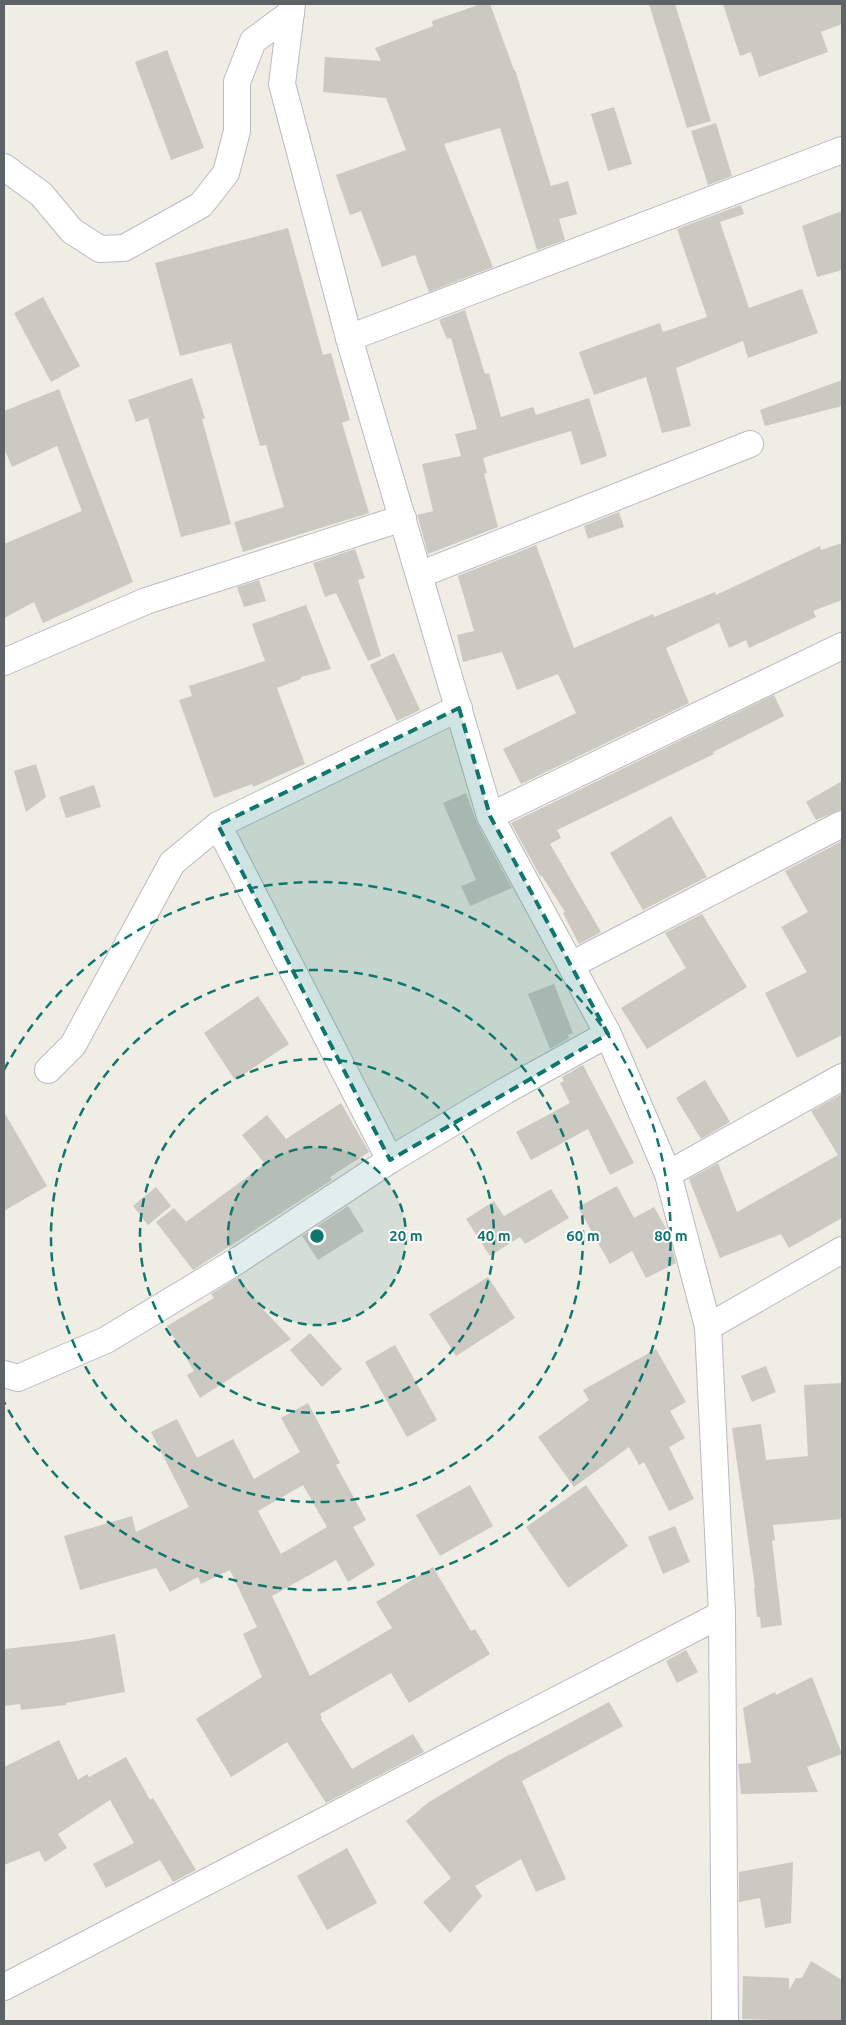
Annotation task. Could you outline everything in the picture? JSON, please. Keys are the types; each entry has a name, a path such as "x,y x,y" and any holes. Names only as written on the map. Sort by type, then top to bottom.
{"street":[{"path":"4,167 41,194 72,231 100,249 124,248 201,205 226,174 236,131 236,82 253,41 292,8"},
{"path":"292,8 282,84 348,338 490,816 608,1034 668,1174 708,1327 722,1614 725,2021"},
{"path":"348,338 842,150"},
{"path":"419,575 750,444"},
{"path":"4,662 146,601 403,518"},
{"path":"490,816 842,646"},
{"path":"48,1070 73,1045 172,863 218,825 458,708"},
{"path":"571,965 842,824"},
{"path":"218,825 390,1160"},
{"path":"4,1374 18,1378 106,1340 240,1259 390,1160 505,1091 608,1034"},
{"path":"668,1174 842,1076"},
{"path":"708,1327 842,1250"},
{"path":"4,1987 722,1614"}],"highlighted area":[{"path":"459,708 490,816 608,1034 390,1160 218,825"}],"building":[{"path":"481,4 490,4 515,70 551,186 568,181 577,214 559,219 565,240 537,250 500,128 444,144 493,267 429,292 415,255 382,267 361,211 350,215 336,175 406,150 386,98 323,92 325,57 381,61 375,48 433,26 432,21"},
{"path":"649,4 675,4 711,121 687,128"},
{"path":"723,4 842,4 842,24 821,32 828,52 759,77 751,52 740,56"},
{"path":"167,50 204,148 171,160 135,62"},
{"path":"614,107 632,164 608,171 591,114"},
{"path":"716,123 732,176 708,185 691,131"},
{"path":"741,205 744,214 720,222 749,308 802,289 818,333 748,358 743,341 676,368 691,426 662,433 646,377 594,395 579,352 660,323 663,332 707,317 677,229"},
{"path":"842,211 842,270 817,277 802,226"},
{"path":"288,228 323,355 331,353 350,420 342,423 369,513 243,552 234,522 284,507 266,445 260,446 231,343 180,356 155,263"},
{"path":"43,297 80,366 51,382 14,313"},
{"path":"465,310 485,374 489,373 501,417 533,407 536,415 589,398 607,456 581,465 571,431 483,458 487,473 484,474 498,527 428,554 417,515 433,511 422,464 461,456 455,434 477,429 451,338 447,339 439,320"},
{"path":"192,378 205,418 202,419 231,524 181,537 148,418 136,422 128,400"},
{"path":"842,380 842,406 765,426 760,410"},
{"path":"59,389 133,582 43,623 34,602 4,618 4,544 82,511 57,446 12,467 4,448 4,411"},
{"path":"619,512 624,527 588,539 584,526"},
{"path":"842,543 842,600 813,611 816,617 749,648 746,640 729,648 719,623 666,648 689,703 521,784 503,749 576,713 558,674 517,690 502,652 463,662 457,635 474,631 458,576 536,545 574,648 653,614 654,617 715,592 716,595 820,546 821,550"},
{"path":"355,549 365,578 358,580 381,656 368,661 336,593 325,597 313,563"},
{"path":"259,580 266,601 244,607 237,587"},
{"path":"306,605 331,669 301,677 301,679 277,688 305,764 253,787 252,784 214,798 179,700 192,696 189,686 265,661 252,624"},
{"path":"394,653 420,710 397,721 370,665"},
{"path":"774,695 784,716 713,752 714,754 557,830 561,838 550,844 601,932 579,944 563,913 565,912 542,876 540,876 511,823"},
{"path":"36,764 46,797 26,812 14,771"},
{"path":"842,781 842,809 816,820 806,802"},
{"path":"94,785 101,807 66,818 59,797"},
{"path":"466,793 477,823 512,888 470,906 461,886 476,880 443,803"},
{"path":"671,816 707,877 643,910 610,853"},
{"path":"842,841 842,1035 797,1058 765,993 807,972 781,927 808,912 785,871"},
{"path":"702,914 747,987 647,1049 621,1008 686,968 665,933"},
{"path":"554,984 573,1033 568,1035 569,1038 550,1049 528,994"},
{"path":"258,996 289,1044 235,1080 204,1033"},
{"path":"583,1065 634,1163 610,1175 588,1129 531,1160 516,1132 570,1103 560,1083 564,1081 562,1077"},
{"path":"705,1080 730,1122 701,1139 676,1098"},
{"path":"842,1094 842,1218 789,1248 781,1234 720,1258 689,1179 718,1163 737,1212 838,1155 811,1111"},
{"path":"341,1103 369,1152 330,1177 332,1180 193,1270 156,1222 174,1208 186,1222 265,1164 242,1135 267,1115 286,1139"},
{"path":"4,1112 47,1186 4,1211"},
{"path":"617,1186 634,1218 654,1207 667,1230 676,1263 646,1278 632,1251 610,1264 578,1207"},
{"path":"156,1187 171,1206 148,1225 133,1206"},
{"path":"551,1189 569,1218 525,1244 520,1237 490,1256 466,1219 494,1201 504,1216"},
{"path":"348,1206 364,1231 318,1260 302,1236"},
{"path":"238,1277 260,1306 291,1339 200,1398 187,1375 194,1371 167,1326 214,1298 211,1294"},
{"path":"488,1277 515,1318 456,1356 429,1314"},
{"path":"310,1333 342,1369 322,1387 290,1350"},
{"path":"395,1345 437,1420 407,1437 365,1362"},
{"path":"656,1349 686,1402 670,1411 685,1438 669,1447 694,1499 669,1511 644,1462 639,1465 629,1447 574,1487 538,1437 589,1400 583,1390"},
{"path":"766,1366 776,1392 752,1402 741,1376"},
{"path":"842,1383 842,1519 773,1525 775,1540 772,1541 782,1625 761,1628 760,1617 757,1617 755,1587 732,1428 761,1424 766,1460 808,1456 804,1385"},
{"path":"308,1403 340,1463 336,1465 366,1520 353,1527 375,1565 348,1582 336,1560 272,1596 310,1676 392,1628 376,1602 433,1567 471,1631 475,1629 490,1654 409,1703 391,1673 320,1714 321,1719 352,1769 413,1734 424,1752 326,1803 287,1742 231,1777 196,1719 262,1677 243,1634 257,1627 230,1570 201,1584 198,1577 170,1592 156,1568 80,1590 64,1536 132,1516 136,1532 189,1507 151,1432 177,1419 197,1458 233,1439 254,1479 300,1452 281,1418","holes":["303,1485 327,1527 281,1554 258,1511"]},
{"path":"470,1485 493,1526 440,1556 416,1515"},
{"path":"586,1485 628,1546 568,1588 526,1527"},
{"path":"675,1526 690,1562 663,1574 648,1537"},
{"path":"115,1634 125,1692 66,1703 66,1705 21,1710 20,1704 4,1706 4,1649 77,1641"},
{"path":"686,1650 698,1672 677,1683 666,1661"},
{"path":"812,1677 842,1754 807,1767 818,1792 741,1794 738,1764 751,1763 743,1708 775,1692 776,1695"},
{"path":"609,1702 623,1726 522,1781 566,1879 536,1892 521,1859 475,1886 482,1896 450,1933 423,1902 451,1878 406,1821 429,1802 510,1754"},
{"path":"59,1740 78,1780 87,1774 89,1777 126,1757 150,1800 153,1798 196,1870 173,1882 160,1860 106,1888 93,1864 134,1843 110,1800 58,1834 67,1848 45,1862 39,1851 4,1865 4,1767"},
{"path":"347,1848 377,1903 327,1930 297,1876"},
{"path":"793,1862 791,1923 765,1928 760,1898 739,1902 739,1872"},
{"path":"811,1961 842,1980 842,2021 742,2019 743,1976 789,1978 789,1990 796,1978 802,1978"}]}
